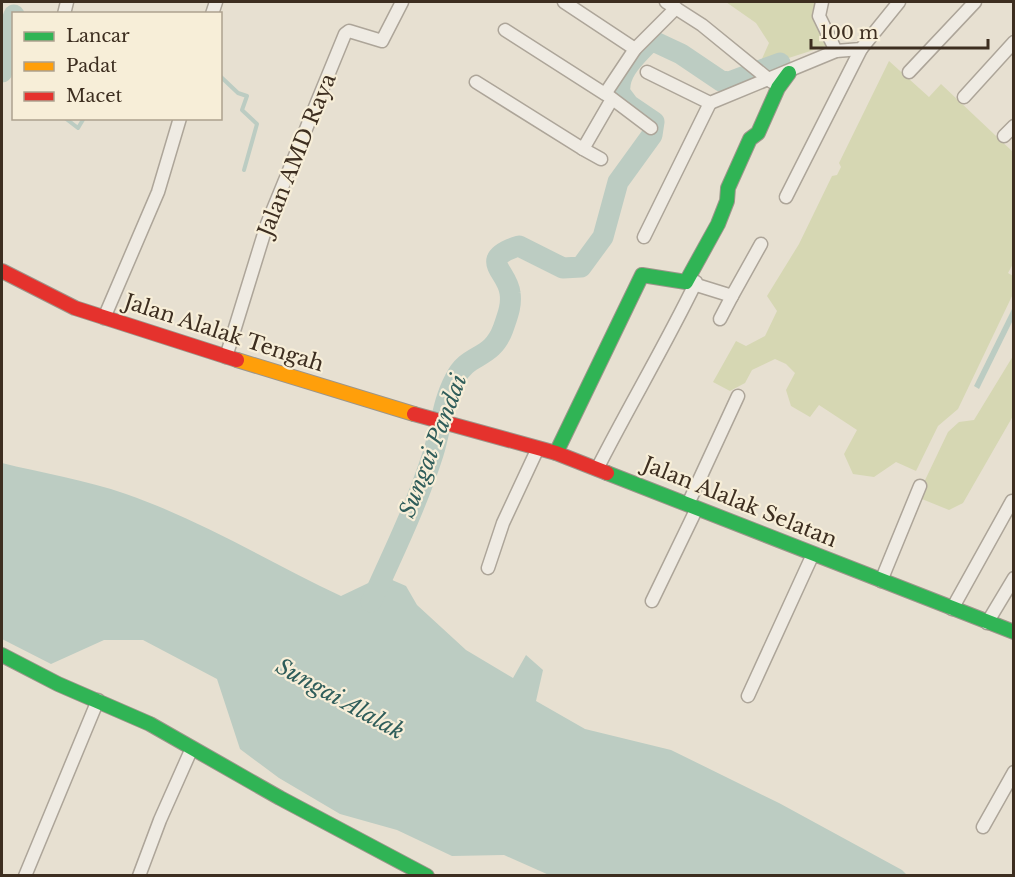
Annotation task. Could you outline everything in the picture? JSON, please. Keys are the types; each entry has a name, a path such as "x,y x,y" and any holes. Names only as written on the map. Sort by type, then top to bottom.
{"street":[{"name":"Jalan AMD Raya","path":"226,357 267,224 345,34 350,31 382,41 402,2"},
{"path":"564,2 635,48"},
{"path":"822,2 819,16 836,51"},
{"path":"786,197 861,49 899,2"},
{"path":"909,72 975,2"},
{"path":"583,149 635,48 671,5 763,73 778,88"},
{"path":"505,30 609,96 651,128"},
{"path":"964,97 1014,42"},
{"path":"644,237 710,103 763,73 789,73 836,51 861,49"},
{"path":"647,72 710,103"},
{"path":"597,469 648,371 670,336 691,282 718,224 727,201 728,188 750,139 762,125 778,88 789,73"},
{"path":"476,82 601,159"},
{"path":"104,318 158,192 179,120"},
{"path":"1004,136 1014,126"},
{"path":"720,319 761,244"},
{"name":"Jalan Alalak Tengah","path":"2,271 75,308 104,318 226,357 443,421"},
{"path":"556,453 642,275 691,282 732,296"},
{"path":"652,601 738,396"},
{"name":"Jalan Alalak Selatan","path":"443,421 556,453 1014,632"},
{"path":"488,568 503,523 538,448"},
{"path":"881,581 920,486"},
{"path":"952,609 1012,501"},
{"path":"748,696 813,554"},
{"path":"987,623 1014,578"},
{"path":"2,655 58,684 150,724 348,836 428,876"},
{"path":"25,876 98,700"},
{"path":"139,876 160,820 192,748"},
{"path":"984,826 1014,772"}],"green space":[{"path":"726,2 817,2 815,19 826,46 770,64 761,61 769,43 756,23"},
{"path":"889,61 929,97 941,84 1013,152 1014,262 1008,273 1013,276 1013,294 958,409 938,426 916,471 896,462 874,477 853,474 844,454 857,430 819,405 810,417 791,406 786,390 795,373 786,364 775,359 752,370 745,383 730,391 713,382 736,341 746,346 765,336 777,311 767,296 799,244 832,176 837,175 841,167 839,163"},
{"path":"1013,356 1013,416 963,503 949,510 917,497 948,432 959,422 974,420"}],"water":[{"path":"1013,307 1013,320 979,389 974,386"},
{"name":"Sungai Alalak","path":"2,463 95,485 154,504 341,596 383,576 406,586 417,605 466,650 513,678 526,655 543,670 536,701 585,729 671,750 779,803 902,870 907,875 549,875 504,855 452,856 397,830 340,814 279,778 240,749 217,679 143,640 104,640 51,664 2,639"}],"waterway":[{"path":"2,72 4,45 12,21"},
{"name":"Sungai Pandai","path":"371,602 420,491 433,454 447,397 455,379 466,364 492,347 503,329 509,311 510,293 498,266 499,256 519,246 563,268 581,267 603,237 618,182 652,135 654,122 629,105 620,93 622,78 630,64 651,40 681,54 721,81 729,82 780,63"},
{"path":"4,65 12,59"},
{"path":"222,78 238,93 247,96 242,110 257,124 244,170"},
{"path":"68,120 78,128 83,120"}],"traffic: fast":[{"path":"556,453 642,275 686,282 718,224 727,201 728,188 750,139 758,133 778,88 789,73"},
{"path":"607,473 1014,632"},
{"path":"2,655 58,684 150,724 280,798 427,876"}],"traffic: slow":[{"path":"237,360 414,414"}],"traffic: jam":[{"path":"2,271 75,308 237,360"},
{"path":"414,414 556,453 607,473"}]}
